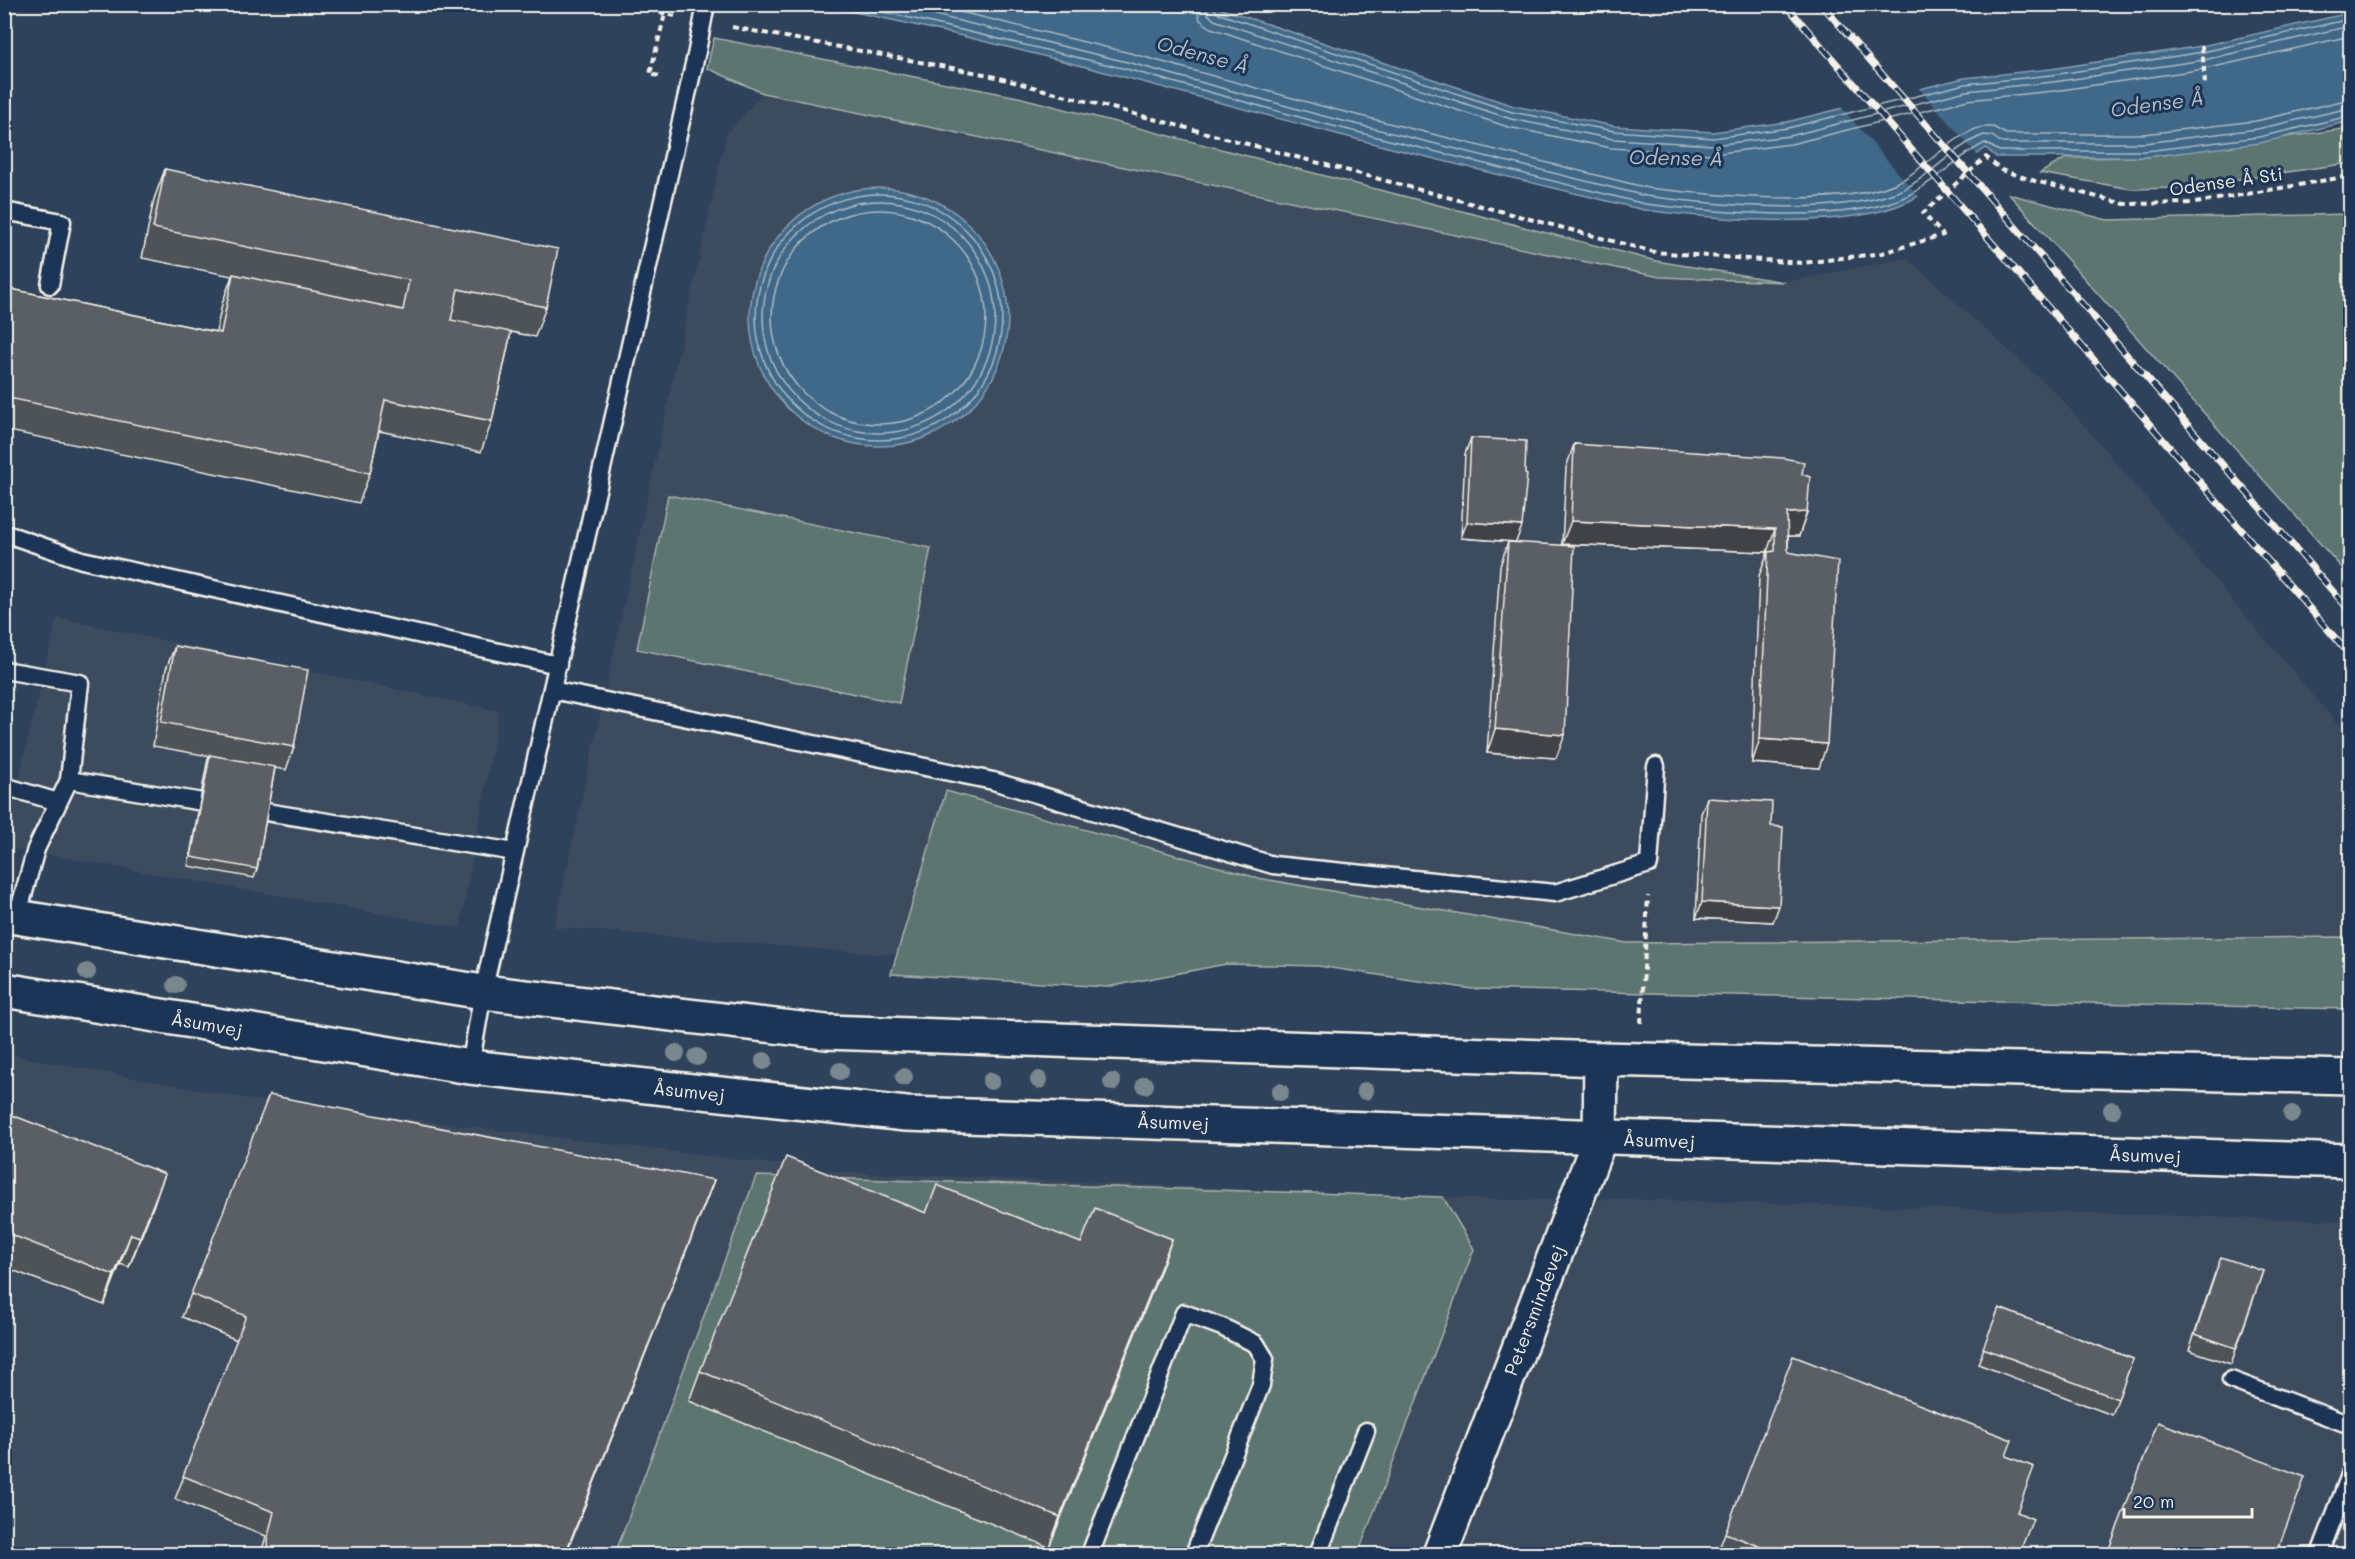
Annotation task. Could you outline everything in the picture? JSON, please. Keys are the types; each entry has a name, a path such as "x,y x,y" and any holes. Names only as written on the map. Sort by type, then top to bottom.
{"street":[{"path":"11,916 483,992 826,1032 1601,1059 2350,1077"},
{"name":"Åsumvej","path":"4,990 470,1067 906,1114 2350,1161"},
{"name":"Petersmindevej","path":"1440,1554 1600,1138 1601,1059"}],"lane":[{"path":"470,1067 483,992 706,4"},
{"path":"4,211 62,222 50,285"},
{"path":"4,533 82,560 558,665"},
{"path":"4,670 80,683 69,780 36,849 11,916"},
{"path":"552,690 993,781 1273,865 1555,893 1649,864 1656,766"},
{"path":"69,780 515,852"},
{"path":"4,786 58,802"},
{"path":"1090,1554 1184,1313 1222,1327 1256,1344 1265,1359 1262,1385 1194,1554"},
{"path":"2231,1380 2350,1425"},
{"path":"1318,1554 1366,1431"},
{"path":"2320,1554 2350,1475"}],"path":[{"path":"629,4 676,16"},
{"path":"650,74 665,14"},
{"name":"Odense Å Sti","path":"722,25 984,74 1654,252 1803,263 1882,253 1943,235 1923,213 1986,157 2001,170 2034,181 2125,204 2195,203 2350,176"},
{"path":"2202,46 2205,84"},
{"path":"1642,1005 1649,864"}],"shaded area":[{"path":"763,93 1660,277 1784,282 1907,258 2059,396 2350,739 2350,937 1498,944 879,954 554,927 726,135"},
{"path":"57,618 499,711 460,928 5,847 5,835"},
{"path":"4,1054 260,1101 841,1172 1506,1200 1619,1199 2350,1221 2350,1554 5,1554"}],"green space":[{"path":"714,38 1018,97 1656,261 1784,282 1660,277 763,93 707,68"},
{"path":"2350,128 2350,163 2177,188 2131,189 2040,173 2066,158 2146,157"},
{"path":"2009,194 2107,220 2350,214 2350,577"},
{"path":"668,495 931,548 899,703 637,649"},
{"path":"946,791 1258,878 1627,943 2350,937 2350,1009 1472,989 1318,966 1226,964 1107,987 891,974"},
{"path":"756,1176 1443,1197 1474,1249 1358,1554 615,1554"}],"water":[{"name":"Odense Å","path":"820,5 1210,5 1514,106 1614,126 1713,132 1787,122 1964,78 2051,69 2202,46 2350,13 2350,121 2260,143 2146,157 1996,157 1986,148 1921,195 1884,210 1817,220 1707,217 1644,210 1359,140 1008,47"},
{"path":"866,188 892,188 929,197 951,209 971,225 987,245 999,267 1006,292 1008,317 1006,342 999,367 987,389 971,409 951,425 929,437 892,446 866,446 829,437 807,425 787,409 771,389 759,367 750,330 750,304 759,267 771,245 787,225 807,209 829,197"}],"pier":[{"path":"1917,86 1979,157 1920,198 1840,106"}],"building":[{"path":"165,169 558,249 546,307 458,289 451,320 511,332 492,421 385,400 370,473 4,397 4,322 11,289 221,333 233,274 403,310 409,280 153,228"},
{"path":"1471,438 1526,441 1525,474 1527,475 1522,526 1467,522"},
{"path":"1574,444 1783,458 1804,462 1802,474 1810,477 1807,512 1787,513 1788,552 1838,561 1827,744 1760,739 1768,552 1775,551 1775,529 1571,521"},
{"path":"1508,542 1574,546 1565,735 1495,729"},
{"path":"175,646 308,670 294,747 161,722"},
{"path":"210,755 275,767 257,869 191,857"},
{"path":"1707,798 1772,802 1771,826 1783,827 1779,906 1702,902"},
{"path":"269,1095 714,1180 565,1554 387,1554 379,1551 378,1554 268,1554 267,1540 274,1512 183,1476 246,1316 191,1294"},
{"path":"4,1112 165,1174 140,1237 131,1234 114,1275 4,1232"},
{"path":"786,1157 926,1213 937,1185 1081,1243 1095,1208 1172,1239 1060,1517 700,1371"},
{"path":"2221,1257 2263,1271 2236,1348 2195,1334"},
{"path":"1999,1308 2133,1359 2118,1399 1983,1348"},
{"path":"1793,1356 2012,1440 2006,1456 2034,1467 2017,1512 2033,1519 2019,1554 1780,1554 1725,1533"},
{"path":"2158,1422 2305,1477 2276,1554 2107,1554"}],"railway":[{"path":"1785,4 2350,655"},
{"path":"1821,4 2350,611"}]}
